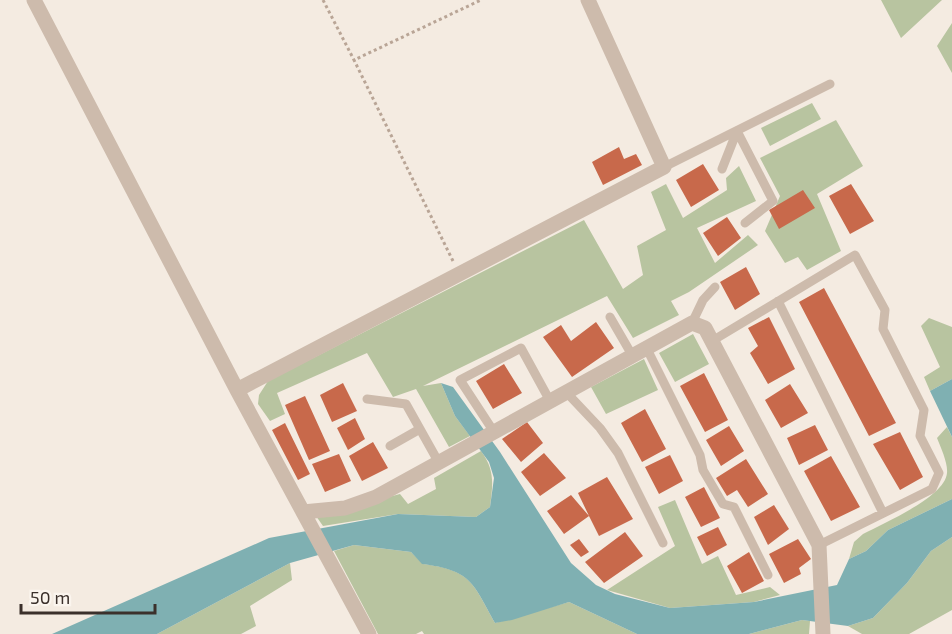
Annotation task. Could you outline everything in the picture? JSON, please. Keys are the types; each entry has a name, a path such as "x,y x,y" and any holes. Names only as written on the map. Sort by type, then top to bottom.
{"street":[{"path":"34,0 237,390 369,634"},
{"path":"237,390 664,167 588,0"},
{"path":"303,512 345,508 376,497 692,323 705,328 819,545 823,632"}],"lane":[{"path":"664,167 830,84"},
{"path":"722,169 737,131"},
{"path":"737,131 773,201 745,223"},
{"path":"712,341 855,255 885,310 883,329 924,410 920,436 939,473 932,489 819,545"},
{"path":"692,323 703,300 715,287"},
{"path":"778,301 883,513"},
{"path":"610,318 632,355"},
{"path":"646,347 700,455 703,470 723,504 734,507 768,575"},
{"path":"494,432 460,380 521,348 550,401"},
{"path":"566,392 600,428 618,453 663,543"},
{"path":"367,399 406,404 439,463"},
{"path":"390,446 420,429"}],"path":[{"path":"323,0 459,274"},
{"path":"354,60 481,0"}],"green space":[{"path":"881,0 942,0 901,38"},
{"path":"952,23 952,73 937,46"},
{"path":"812,103 821,119 770,146 761,128"},
{"path":"836,120 863,166 817,194 841,251 807,270 798,257 785,263 765,231 780,196 760,158"},
{"path":"739,166 756,201 697,228 715,263 748,235 758,245 689,292 671,301 679,315 633,338 607,296 423,386 441,383 455,416 470,436 449,447 416,389 393,397 367,353 277,393 285,414 270,421 258,404 259,395 268,381 584,220 623,289 643,275 637,246 666,230 651,192 666,184 683,218 727,190 726,178"},
{"path":"929,318 952,327 952,379 930,391 924,377 940,367 921,326"},
{"path":"693,334 709,364 675,382 659,353"},
{"path":"644,359 658,390 606,414 591,387"},
{"path":"947,427 952,437 952,499 888,530 866,551 849,559 854,542 863,534 925,500 944,482 947,473 946,465 937,438"},
{"path":"481,451 491,471 492,491 490,507 476,517 398,514 323,526 316,516 400,494 408,504 436,489 434,478"},
{"path":"675,500 702,564 718,556 736,595 770,587 780,595 754,602 670,608 607,590 675,546 658,507"},
{"path":"952,537 952,610 909,634 862,634 848,626 873,618 907,583 931,551"},
{"path":"354,545 411,552 423,564 451,570 461,575 475,588 495,623 569,602 637,634 424,634 422,631 416,634 378,634 334,551"},
{"path":"290,563 292,580 250,606 256,626 241,634 157,634"},
{"path":"802,620 810,621 809,634 749,634"}],"water":[{"path":"952,379 952,437 930,391"},
{"path":"441,383 453,387 500,452 571,563 596,585 615,594 670,608 754,602 837,585 849,559 866,551 888,530 952,499 952,537 931,551 907,583 873,618 848,626 802,620 749,634 637,634 569,602 495,623 475,588 461,575 451,570 422,564 411,552 354,545 290,563 157,634 52,634 269,538 398,514 476,517 490,507 494,478 489,462 455,416"}],"building":[{"path":"619,147 624,159 636,154 642,165 603,185 592,162"},
{"path":"703,164 719,190 691,207 676,180"},
{"path":"851,184 874,221 850,234 829,196"},
{"path":"803,190 815,208 779,229 769,210"},
{"path":"727,217 741,238 718,256 703,233"},
{"path":"746,267 760,294 735,310 720,282"},
{"path":"824,288 896,423 869,436 799,302"},
{"path":"769,317 795,369 768,384 750,353 758,346 748,328"},
{"path":"596,322 614,348 572,377 543,337 561,325 571,341"},
{"path":"504,364 522,393 493,409 476,381"},
{"path":"704,373 728,420 705,432 680,386"},
{"path":"343,383 357,411 332,422 320,395"},
{"path":"790,384 808,413 781,428 765,400"},
{"path":"305,396 330,451 309,460 285,405"},
{"path":"645,409 666,449 642,462 621,423"},
{"path":"355,418 365,439 348,450 337,428"},
{"path":"527,422 543,443 521,462 502,439"},
{"path":"285,423 310,474 298,480 272,430"},
{"path":"815,425 828,450 799,465 787,438"},
{"path":"729,426 744,451 721,466 706,440"},
{"path":"900,432 923,477 900,490 873,444"},
{"path":"373,442 388,468 362,481 349,456"},
{"path":"544,453 566,478 540,496 521,472"},
{"path":"339,454 351,481 325,492 312,464"},
{"path":"670,455 683,481 659,494 645,467"},
{"path":"831,456 860,507 831,521 804,471"},
{"path":"746,459 768,494 748,507 737,490 727,496 716,478"},
{"path":"607,477 633,519 599,536 578,493"},
{"path":"704,487 720,518 701,527 685,497"},
{"path":"571,495 589,516 564,534 547,511"},
{"path":"774,505 789,529 768,545 754,517"},
{"path":"718,527 727,545 707,556 697,537"},
{"path":"625,532 643,556 604,583 585,562"},
{"path":"579,539 589,552 581,557 570,545"},
{"path":"798,539 811,559 799,568 801,574 784,583 769,554"},
{"path":"749,552 764,581 742,593 727,566"}]}
